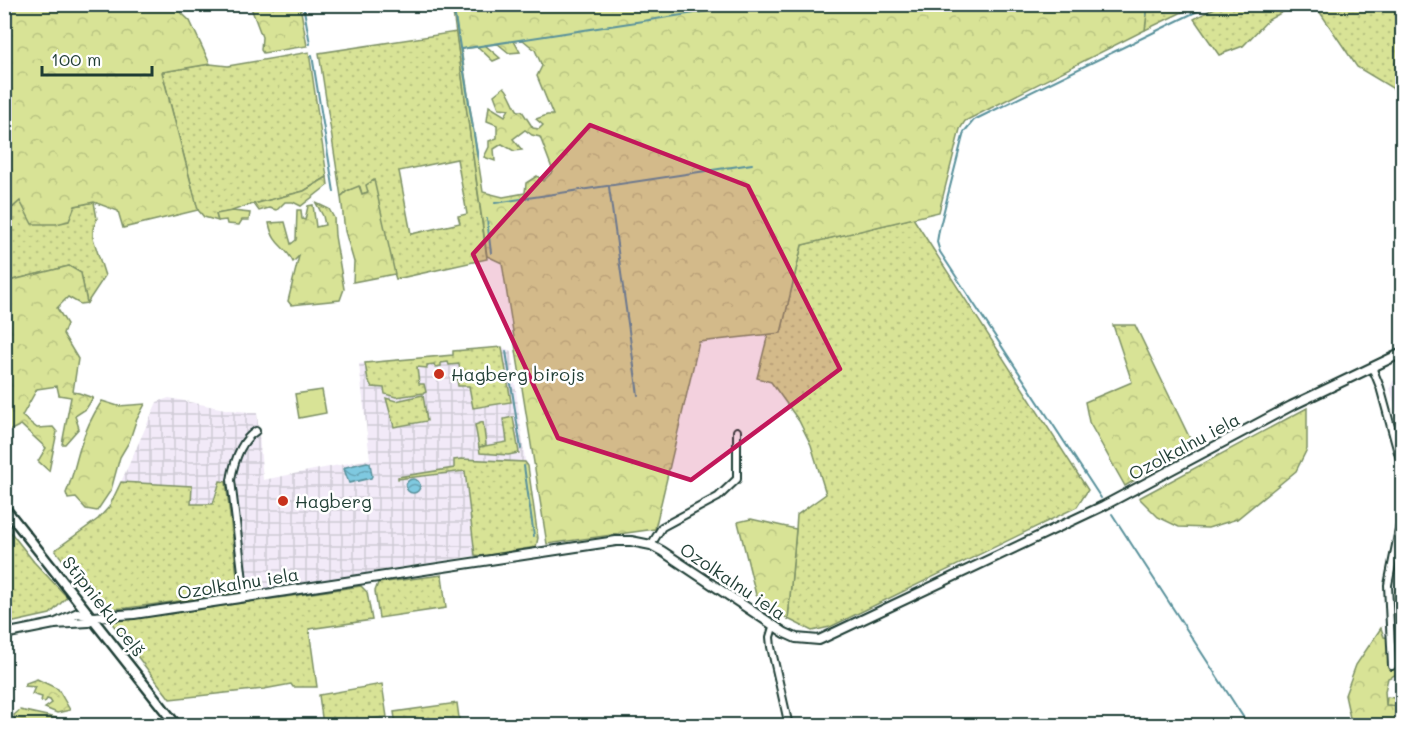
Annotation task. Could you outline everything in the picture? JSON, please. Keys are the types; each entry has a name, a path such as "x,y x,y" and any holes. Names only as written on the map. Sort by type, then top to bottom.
{"main road":[{"name":"Stīpnieku ceļš","path":"4,507 177,726"}],"street":[{"name":"Ozolkalnu iela","path":"4,634 54,624 89,622 93,617 134,614 616,541 631,541 651,545 773,627 796,638 819,640 1103,506 1291,406 1402,353"},
{"path":"1372,367 1380,387 1402,467"},
{"path":"651,545 662,527 718,497 737,479 737,431"},
{"path":"245,597 231,480 234,465 246,437 256,432"},
{"path":"1392,666 1388,585 1402,515"},
{"path":"773,627 770,637 771,647 789,726"}],"highlighted area":[{"path":"590,125 748,186 840,369 691,480 558,438 473,254"}],"shaded area":[{"path":"502,347 511,351 536,546 239,593 226,482 220,481 213,504 191,504 192,486 121,482 157,402 169,398 257,413 263,480 370,459 359,364 453,355 453,351"},
{"path":"1402,377 1402,431 1390,388 1393,381"}],"green space":[{"path":"5,4 173,5 190,21 210,64 162,72 198,210 123,228 118,211 94,202 75,206 69,221 56,224 32,224 20,201 5,214"},
{"path":"452,4 1148,5 1145,30 965,121 960,129 939,212 802,245 781,333 699,342 655,529 547,544 502,263 487,256","holes":["523,40 535,50 542,66 537,76 553,115 536,119 543,125 539,129 533,128 522,111 518,111 504,87 494,95 499,108 509,109 505,116 489,106 487,121 497,125 497,138 489,141 484,157 495,161 494,149 502,144 514,151 522,150 513,139 525,130 540,137 553,171 543,181 537,176 526,183 525,193 503,197 483,192 461,49 478,47 493,61 500,58 485,45 498,44 509,53 520,52 514,41"]},
{"path":"1222,4 1295,5 1268,20 1243,46 1219,55 1194,19"},
{"path":"250,5 300,5 307,46 263,53 261,50 262,37"},
{"path":"1148,5 1197,5 1145,30"},
{"path":"1315,5 1402,5 1402,94 1357,67"},
{"path":"456,32 487,259 396,279 368,192 362,194 360,187 347,191 341,197 319,53","holes":["457,159 467,214 458,216 460,223 411,234 399,171"]},
{"path":"309,52 327,177 304,191 216,214 218,221 204,217 198,210 162,72 210,64 228,66"},
{"path":"327,177 328,185 301,206 293,202 285,202 277,210 269,208 259,211 254,204 304,191"},
{"path":"374,180 395,274 353,282 354,262 345,231 341,197 347,191 359,186 362,194 368,192 366,185"},
{"path":"20,201 75,206 94,202 97,219 93,229 93,238 105,276 87,303 81,274 69,266 5,282 5,214"},
{"path":"316,203 329,209 334,218 344,289 340,300 291,305 288,301 299,256 293,262 277,242 269,223 285,222 291,244 296,240 297,210 301,210 302,219 305,220 308,206 313,205 316,227 325,225"},
{"path":"232,211 250,213 249,220 242,220 239,225 227,224 226,220 218,221 216,214"},
{"path":"913,218 1088,490 1077,507 830,627 812,631 788,619 797,515 826,494 811,445 799,421 771,382 757,378 768,334 781,332 802,245"},
{"path":"69,266 81,273 87,303 80,304 68,297 57,308 67,324 63,334 78,359 73,392 93,398 86,409 75,416 79,428 65,444 62,444 71,397 59,395 57,386 37,389 22,416 37,428 53,427 57,432 49,471 38,461 46,448 21,425 9,431 5,426 5,282"},
{"path":"1113,325 1135,325 1193,445 1125,486 1089,422 1085,402 1132,382"},
{"path":"502,347 511,402 473,408 469,386 458,386 457,379 461,378 459,364 449,365 448,362 435,367 434,364 427,365 427,368 417,367 419,384 424,384 426,392 424,393 396,397 385,394 384,388 372,387 368,380 365,363 453,355 453,351"},
{"path":"322,390 326,413 299,418 295,394"},
{"path":"423,395 427,421 394,427 386,398 396,401"},
{"path":"102,401 118,406 145,404 120,457 111,490 97,511 86,509 76,498 68,499 66,493 84,436"},
{"path":"1307,408 1307,449 1296,471 1237,519 1208,528 1179,527 1158,517 1139,498"},
{"path":"513,417 519,453 508,455 480,453 479,447 507,442 504,419"},
{"path":"483,422 486,445 479,447 475,425"},
{"path":"454,460 525,462 528,466 538,538 536,547 482,556 475,555 465,471 398,479 398,477 454,468"},
{"path":"220,481 226,482 239,593 127,608 101,609 55,550 98,519 109,507 121,482 192,486 191,504 213,504"},
{"path":"751,519 796,529 788,619 756,595 738,522"},
{"path":"5,525 34,562 67,597 50,614 5,624"},
{"path":"1402,558 1402,624 1394,623 1395,594"},
{"path":"442,575 446,608 379,618 375,591 378,583"},
{"path":"361,586 367,592 372,620 309,629 317,687 293,687 291,684 170,699 111,622"},
{"path":"1381,628 1384,637 1402,639 1402,672 1388,678 1385,691 1386,705 1400,706 1399,725 1371,725 1350,718 1345,695 1356,665"},
{"path":"37,679 58,689 70,710 57,713 45,708 52,703 50,700 41,701 42,697 32,694 35,687 25,686 26,683"},
{"path":"382,684 387,717 323,725 319,695"},
{"path":"1387,697 1402,699 1402,725 1399,725 1400,720 1386,705"},
{"path":"457,703 460,725 396,725 394,712"},
{"path":"20,710 65,720 60,725 23,725 15,723 14,715"}],"water":[{"path":"370,463 371,478 349,483 344,469"},
{"path":"413,479 418,481 420,486 418,491 413,493 408,491 406,486 408,481"}],"waterway":[{"path":"303,4 310,44"},
{"path":"453,4 478,159"},
{"path":"1146,15 1147,4"},
{"path":"1101,498 940,252 937,242 939,230 964,132 974,120 1212,4"},
{"path":"461,49 747,5"},
{"path":"312,55 334,192"},
{"path":"495,203 752,164"},
{"path":"609,187 638,395"},
{"path":"487,219 491,253"},
{"path":"506,351 521,449"},
{"path":"524,466 534,536"},
{"path":"1112,514 1249,726"}],"place":[{"name":"Hagberg birojs","path":"439,374"},
{"name":"Hagberg","path":"283,501"}]}
